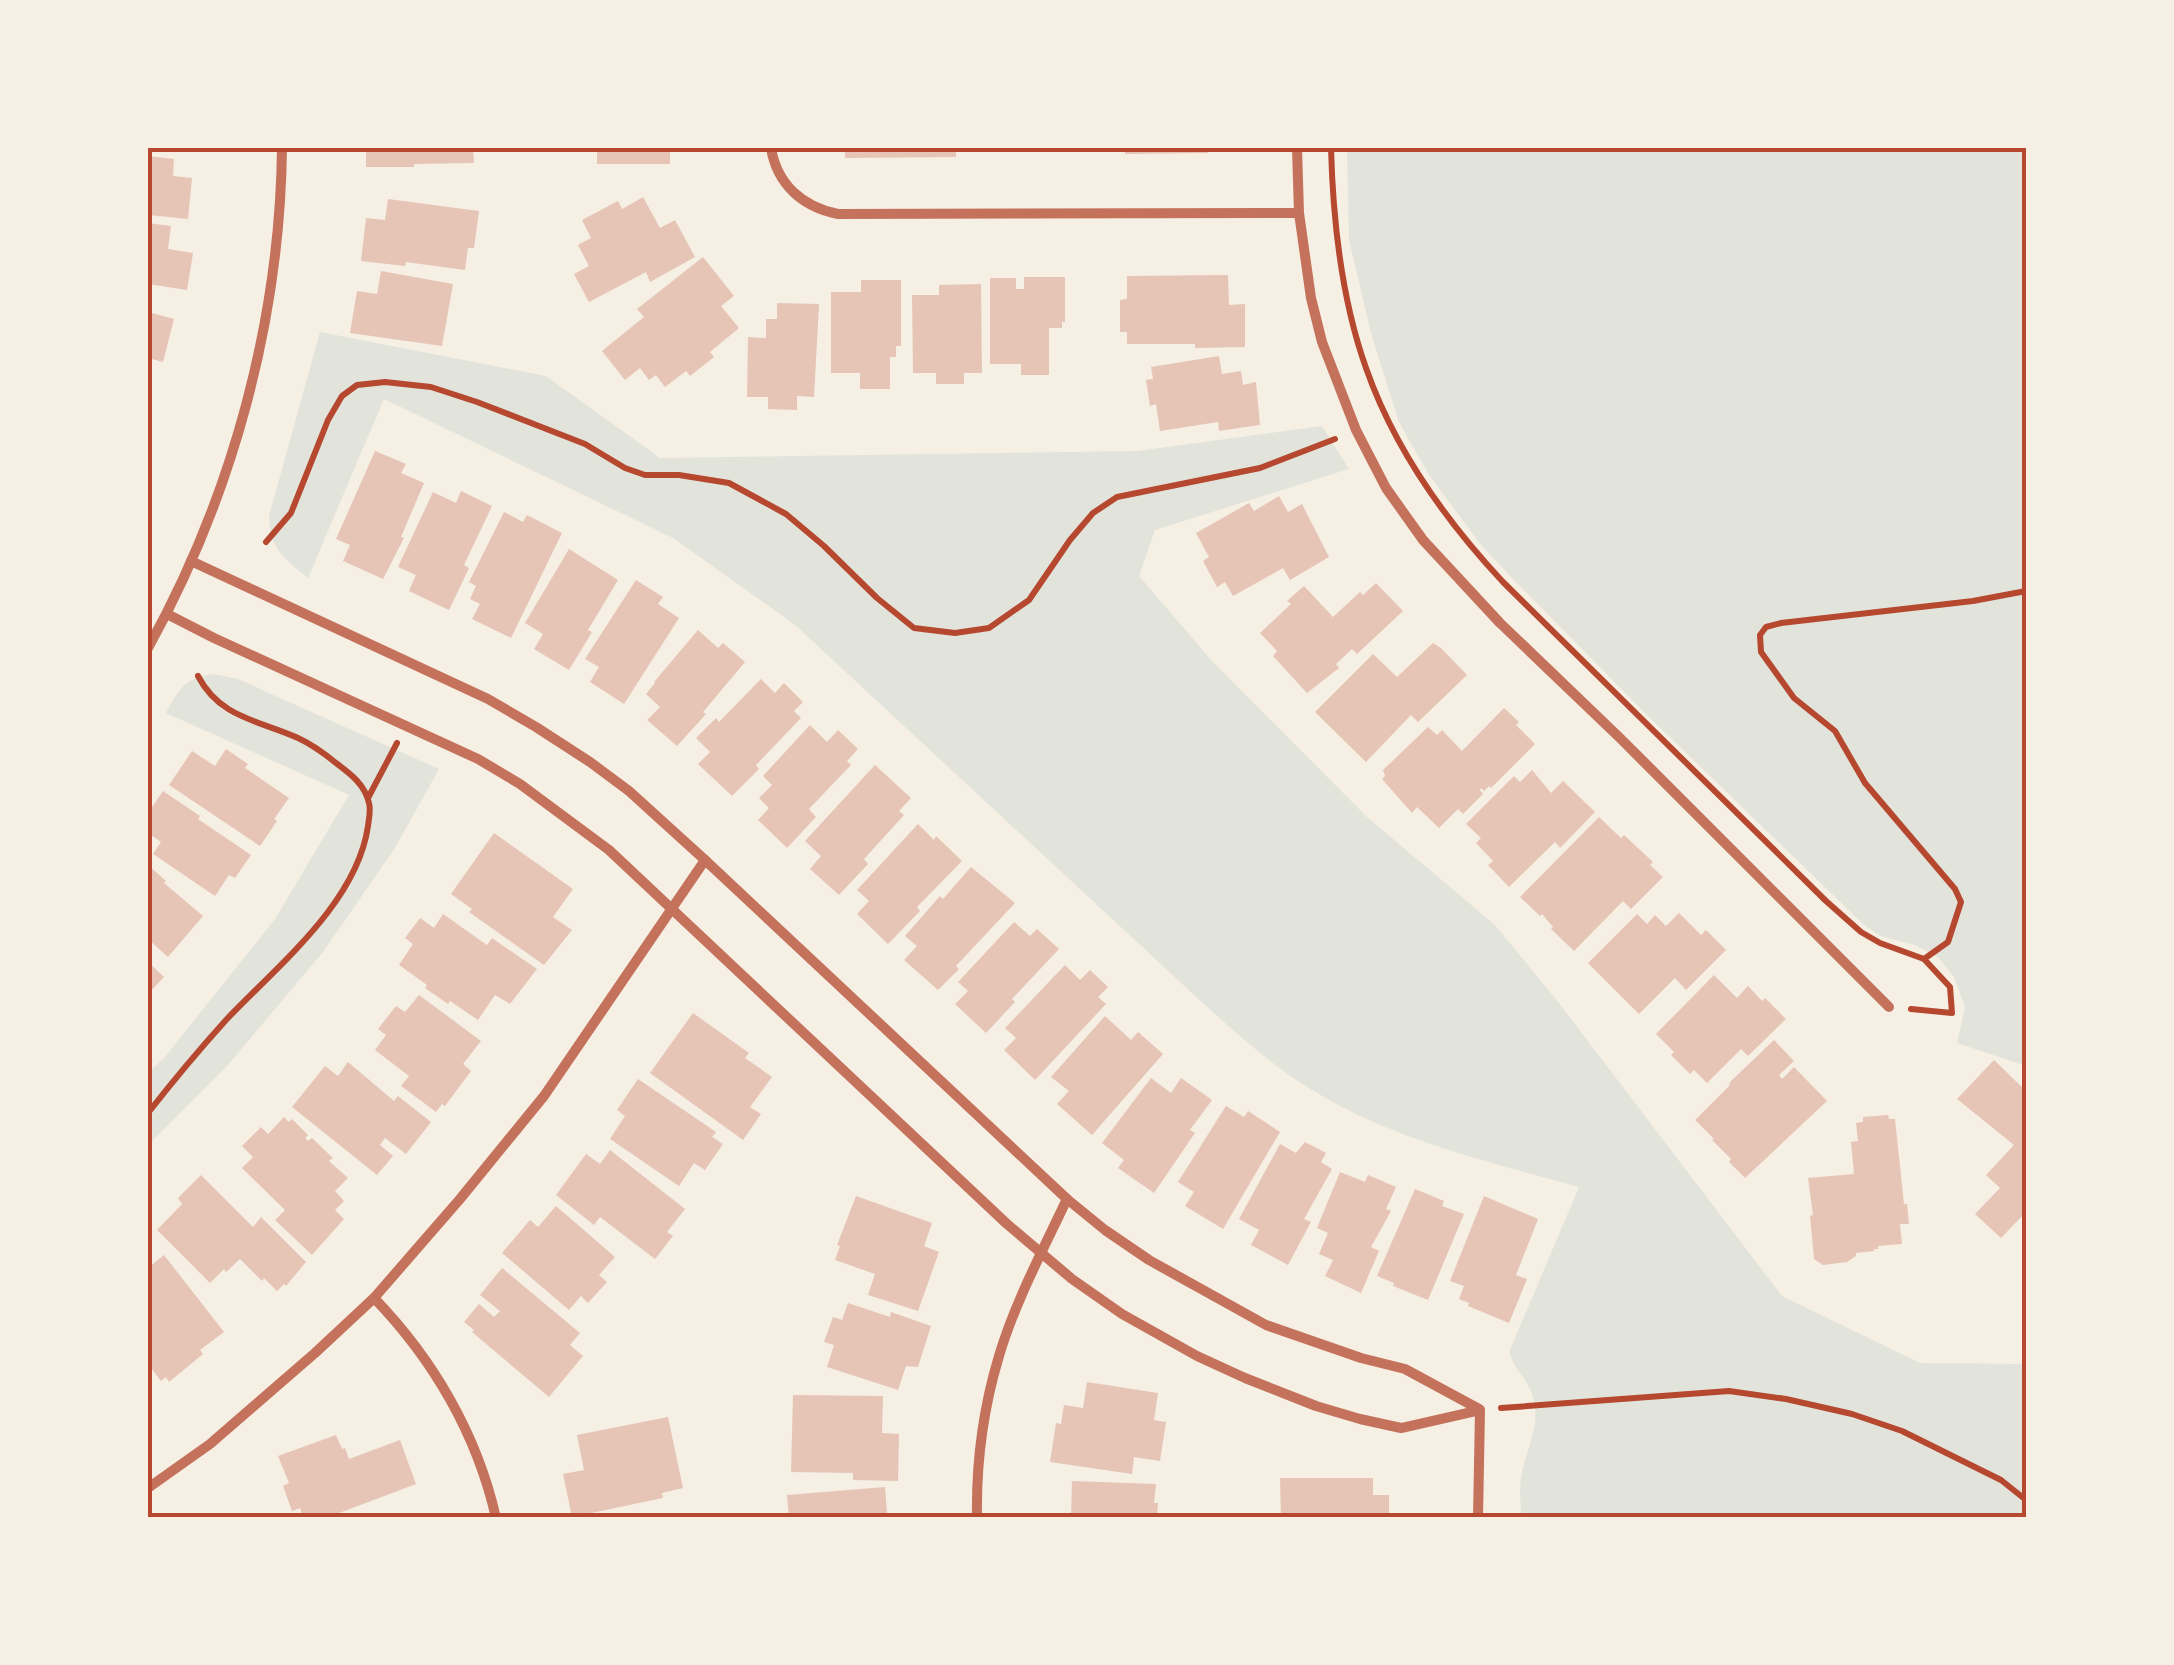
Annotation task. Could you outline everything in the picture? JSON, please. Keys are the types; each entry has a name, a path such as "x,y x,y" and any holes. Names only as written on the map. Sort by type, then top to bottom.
{"street":[{"path":"148,648 192,560 230,462 264,324 277,229 282,148"},
{"path":"771,148 774,164 794,196 825,212 838,214 1299,213"},
{"path":"1296,148 1299,213 1311,298 1322,342 1356,430 1386,488 1423,540 1500,624 1634,752 1889,1008"},
{"path":"192,560 488,699 536,726 629,792 1067,1199 1149,1260 1266,1325 1360,1358 1405,1369 1480,1410"},
{"path":"166,614 478,759 520,784 608,850 1041,1254 1122,1314 1245,1378 1360,1419 1400,1428 1480,1410"},
{"path":"148,1488 210,1444 374,1298 544,1096 706,860"},
{"path":"978,1518 978,1458 1004,1340 1067,1199"},
{"path":"374,1298 405,1330 444,1390 478,1455 496,1518"},
{"path":"1478,1518 1480,1410"}],"path":[{"path":"1332,148 1340,267 1366,368 1389,422 1421,477 1461,534 1503,582 1826,901 1860,932 1924,959 1950,987 1952,1013 1889,1008"},
{"path":"266,542 291,513 328,420 342,396 358,384 385,382 430,387 585,444 645,475 679,475 729,483 786,514 914,628 955,633 989,628 1029,600 1070,540 1094,513 1117,497 1260,468 1324,443"},
{"path":"1924,959 1948,942 1960,902 1955,889 1865,783 1834,731 1794,698 1761,652 1760,635 1766,627 1781,623 2026,591"},
{"path":"148,1113 188,1062 326,914 350,877 366,841 370,806 362,784 303,741 231,712 207,694 198,676"},
{"path":"368,799 404,726"},
{"path":"1480,1410 1729,1392 1786,1399 1852,1414 1902,1431 2001,1480 2026,1500"}],"shaded area":[{"path":"1347,148 2026,148 2026,1066 1957,1043 1965,1007 1954,977 1938,957 1915,945 1880,936 1864,925 1511,577 1481,545 1429,475 1399,422 1372,337 1349,240"},
{"path":"320,332 546,376 660,458 1137,451 1322,426 1349,469 1155,530 1139,576 1213,662 1367,817 1495,925 1782,1296 1920,1363 2026,1364 2026,1517 1521,1517 1521,1478 1534,1431 1535,1411 1530,1388 1509,1352 1579,1187 1412,1137 1348,1110 1302,1084 1207,1007 794,624 673,538 384,399 308,578 275,545 269,516"},
{"path":"213,674 238,679 439,769 395,848 323,952 228,1065 148,1145 148,1073 275,919 349,795 166,713 184,686"}],"building":[{"path":"366,148 473,148 474,163 366,167"},
{"path":"597,148 670,148 670,164 597,164"},
{"path":"845,148 956,148 956,157 845,158"},
{"path":"1125,148 1208,148 1208,153 1125,154"},
{"path":"148,156 174,159 173,176 192,178 188,219 148,215"},
{"path":"643,197 660,228 675,220 695,257 650,282 646,272 589,302 574,274 589,266 578,245 591,238 582,220 618,201 622,209"},
{"path":"388,199 479,211 474,248 468,248 465,270 361,261 366,218 385,220"},
{"path":"148,223 171,226 168,249 193,253 187,290 148,284"},
{"path":"703,257 734,296 721,306 739,328 710,352 714,357 690,376 686,371 665,387 656,375 649,380 640,368 625,380 602,351 644,317 637,309"},
{"path":"381,271 453,284 442,346 350,333 357,291 377,294"},
{"path":"1228,275 1229,305 1245,304 1245,347 1127,344 1127,332 1120,332 1120,300 1127,299 1127,276"},
{"path":"1024,277 1065,277 1065,322 1062,328 1049,328 1049,375 1021,375 1021,364 990,364 990,278 1016,278 1016,289 1024,289"},
{"path":"861,280 901,280 901,346 896,346 896,357 890,357 890,389 860,389 860,373 831,373 831,292 861,292"},
{"path":"981,284 982,373 964,373 964,384 936,384 936,373 913,373 912,295 939,295 939,285"},
{"path":"777,303 819,304 814,397 797,396 797,410 768,409 768,397 747,397 748,337 766,338 766,319 777,319"},
{"path":"148,312 174,319 163,362 148,358"},
{"path":"1219,356 1222,374 1241,371 1243,385 1256,382 1260,425 1219,431 1218,422 1160,431 1156,404 1150,406 1146,380 1153,379 1151,367"},
{"path":"375,451 406,464 401,473 424,483 401,537 404,538 383,579 343,561 350,545 336,539"},
{"path":"461,491 492,506 464,565 469,568 449,610 409,591 416,575 398,567 433,492 456,503"},
{"path":"1279,496 1288,512 1302,504 1329,557 1290,580 1283,568 1233,596 1225,582 1217,587 1203,561 1209,557 1196,533 1249,503 1254,511"},
{"path":"504,512 523,522 527,515 562,533 511,638 472,619 480,604 470,599 476,586 469,582"},
{"path":"569,549 618,580 569,670 534,649 543,634 525,623"},
{"path":"636,580 663,597 658,604 679,618 624,704 590,682 599,667 585,659"},
{"path":"1376,583 1403,611 1357,654 1352,649 1336,664 1339,668 1307,693 1273,656 1277,651 1260,633 1304,586 1333,617"},
{"path":"698,630 718,648 723,643 745,662 677,746 647,720 660,707 646,694"},
{"path":"1433,643 1467,675 1418,722 1411,715 1366,762 1315,712 1373,654 1397,677"},
{"path":"761,679 775,693 784,683 803,702 794,711 801,718 732,796 698,764 710,752 696,738 716,718 719,722"},
{"path":"1504,708 1535,744 1491,788 1481,788 1483,794 1463,814 1458,809 1439,828 1417,807 1412,813 1382,779 1383,770 1428,727 1437,735 1442,730 1462,751"},
{"path":"810,725 827,742 838,730 858,749 847,761 851,765 809,809 816,817 787,848 758,820 769,808 759,798 772,785 763,776"},
{"path":"226,749 248,764 245,768 289,798 260,846 169,785 192,751 215,766"},
{"path":"875,765 911,798 899,811 904,815 864,859 868,864 839,895 810,869 821,856 805,841"},
{"path":"1532,770 1551,793 1563,781 1595,812 1560,848 1555,842 1509,887 1488,865 1493,861 1476,843 1481,838 1466,824 1514,776 1520,782"},
{"path":"163,791 251,855 235,878 229,875 215,896 153,854 161,842 148,833 148,813"},
{"path":"1599,817 1653,862 1650,865 1663,877 1631,909 1623,901 1574,951 1551,929 1542,914 1520,897"},
{"path":"918,824 962,861 888,944 857,914 869,901 857,890"},
{"path":"494,833 573,889 553,917 572,930 544,965 469,912 472,909 451,894"},
{"path":"148,865 203,916 168,957 148,939"},
{"path":"971,867 1015,903 938,990 904,960 917,946 905,936"},
{"path":"1679,913 1701,935 1706,930 1726,950 1686,990 1675,978 1639,1014 1588,963 1637,914 1647,924 1655,915 1666,926"},
{"path":"443,914 487,945 492,938 537,969 510,1004 495,995 478,1020 425,988 427,985 399,965 413,944 405,938 420,918 434,928"},
{"path":"1014,922 1030,936 1037,929 1059,949 986,1033 955,1004 968,991 958,982"},
{"path":"148,962 164,977 148,994"},
{"path":"1065,965 1080,980 1090,970 1108,987 1098,997 1106,1004 1035,1080 1004,1050 1016,1038 1005,1028"},
{"path":"1714,975 1737,998 1748,986 1786,1019 1748,1056 1741,1049 1707,1083 1694,1070 1690,1074 1656,1034"},
{"path":"419,995 481,1041 463,1064 471,1071 436,1112 401,1086 409,1076 375,1050 386,1035 378,1029 396,1006 405,1012"},
{"path":"693,1013 749,1053 745,1058 772,1077 750,1107 761,1114 743,1140 650,1073"},
{"path":"1105,1016 1131,1040 1138,1032 1163,1054 1092,1135 1057,1104 1069,1091 1051,1077"},
{"path":"1774,1040 1794,1061 1779,1075 1782,1079 1794,1067 1827,1101 1745,1178 1695,1120"},
{"path":"1994,1060 2026,1091 2026,1212 2001,1238 1975,1214 2000,1188 1986,1175 2014,1145 1957,1099"},
{"path":"348,1062 394,1101 398,1096 431,1122 406,1154 385,1138 380,1145 393,1156 377,1175 292,1107 325,1066 338,1076"},
{"path":"1151,1078 1171,1093 1181,1078 1212,1100 1190,1130 1195,1133 1154,1193 1118,1168 1124,1160 1102,1143"},
{"path":"638,1079 716,1132 712,1137 723,1144 705,1170 694,1163 679,1186 610,1139 625,1116 617,1110"},
{"path":"1226,1106 1244,1117 1248,1111 1280,1132 1223,1229 1185,1206 1194,1192 1178,1182"},
{"path":"1888,1115 1895,1119 1907,1204 1909,1224 1900,1224 1902,1244 1878,1246 1874,1251 1856,1253 1847,1262 1823,1265 1814,1259 1808,1178 1854,1174 1851,1142 1858,1141 1856,1123 1863,1122 1863,1117"},
{"path":"284,1117 289,1122 292,1119 308,1135 308,1141 312,1138 333,1158 329,1161 348,1178 335,1191 344,1201 335,1210 344,1219 312,1255 275,1220 285,1210 242,1168 253,1157 242,1146 261,1127 268,1134"},
{"path":"1305,1142 1326,1153 1321,1162 1332,1169 1304,1219 1311,1222 1288,1265 1251,1245 1259,1230 1239,1219 1280,1144 1296,1153"},
{"path":"610,1150 685,1209 667,1232 673,1236 655,1259 600,1217 594,1225 556,1195 586,1154 600,1164"},
{"path":"1340,1172 1365,1182 1368,1175 1396,1187 1386,1209 1391,1211 1371,1247 1379,1251 1361,1293 1325,1276 1333,1260 1319,1254 1328,1233 1317,1228"},
{"path":"201,1175 253,1227 261,1217 306,1262 286,1286 277,1291 240,1259 210,1283 157,1230 182,1204 178,1198"},
{"path":"1415,1189 1464,1214 1428,1300 1377,1276"},
{"path":"856,1196 932,1223 924,1246 939,1252 918,1311 868,1295 875,1274 835,1260"},
{"path":"1484,1196 1538,1219 1516,1275 1527,1279 1509,1323 1468,1306 1459,1299 1464,1286 1450,1281"},
{"path":"556,1206 615,1257 599,1275 607,1282 588,1303 581,1296 569,1310 502,1253 530,1220 538,1227"},
{"path":"164,1255 224,1332 169,1382 166,1377 161,1381 148,1364 148,1268"},
{"path":"502,1268 580,1333 570,1345 583,1356 549,1397 464,1322 479,1304 494,1317 500,1311 480,1295"},
{"path":"848,1303 931,1326 918,1367 906,1366 898,1390 827,1367 834,1345 824,1342 833,1317 842,1320"},
{"path":"1087,1382 1158,1393 1154,1420 1166,1422 1160,1461 1134,1457 1132,1474 1050,1462 1056,1423 1061,1424 1064,1405 1083,1408"},
{"path":"793,1395 883,1396 882,1433 899,1434 898,1481 853,1480 853,1473 791,1472"},
{"path":"668,1417 683,1488 662,1493 663,1498 572,1517 563,1474 584,1470 577,1435"},
{"path":"336,1435 349,1459 400,1440 416,1484 326,1518 303,1518 300,1508 292,1511 283,1486 289,1483 278,1456"},
{"path":"1280,1478 1373,1478 1373,1495 1389,1495 1389,1518 1281,1518"},
{"path":"1072,1481 1156,1484 1157,1518 1071,1518"},
{"path":"885,1487 885,1518 789,1518 787,1495"}]}
